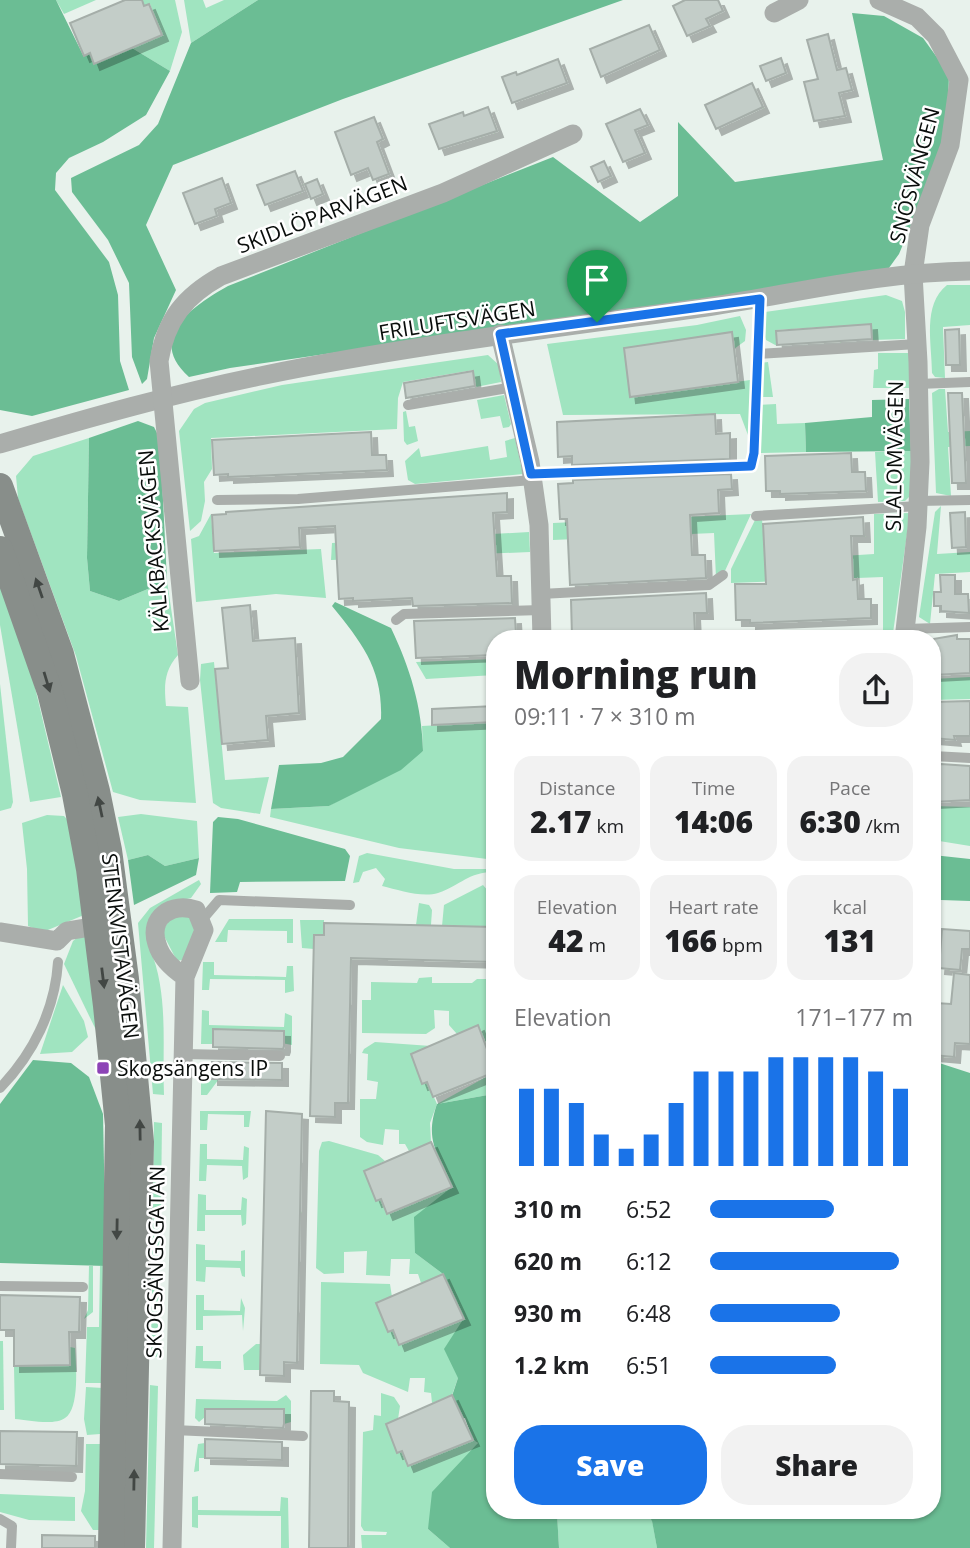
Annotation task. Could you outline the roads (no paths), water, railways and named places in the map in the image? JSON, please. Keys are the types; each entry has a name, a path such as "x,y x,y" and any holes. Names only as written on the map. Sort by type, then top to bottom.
{"main road":[{"name":"STENKVISTAVÄGEN","path":"0,486 61,654 97,791 108,925 118,1125 111,1548"},
{"name":"STENKVISTAVÄGEN","path":"0,549 50,692 108,925 141,1132 132,1548"}],"street":[{"path":"774,13 799,0"},
{"name":"SNÖSVÄNGEN","path":"879,0 917,17 936,36 964,73 950,145 920,225 913,274"},
{"name":"SKIDLÖPARVÄGEN","path":"164,397 159,360 163,339 182,303 197,289 221,276 443,193 573,134"},
{"name":"FRILUFTSVÄGEN","path":"0,444 164,397 267,375 500,334 760,299 913,274 970,271"},
{"name":"SLALOMVÄGEN","path":"904,630 918,504 918,384 913,274"},
{"path":"500,334 514,387 539,525 542,630"},
{"name":"KÄLKBACKSVÄGEN","path":"164,397 190,681"},
{"path":"185,977 164,959 157,945 156,922 163,913 184,906 195,910 202,920"},
{"name":"SKOGSÄNGSGATAN","path":"172,1548 185,977 202,939 202,920"},
{"path":"0,932 57,941 67,931 108,925"}],"lane":[{"path":"217,500 298,499 532,477 751,466 754,453 760,299"},
{"path":"758,354 917,344"},
{"path":"918,384 970,382"},
{"path":"408,405 514,387"},
{"path":"756,516 970,500"},
{"path":"397,620 404,614 709,585 723,575"},
{"path":"941,630 970,627"},
{"path":"941,756 970,758"},
{"path":"202,920 219,901 350,905"},
{"path":"0,1088 23,1061 41,1029 53,995 58,962"},
{"path":"183,1054 280,1056"},
{"path":"0,1286 83,1287"},
{"path":"174,1430 303,1436"},
{"path":"0,1474 72,1477"},
{"path":"0,1519 12,1526 11,1548"}],"place":[{"name":"Skogsängens IP","path":"103,1068"}]}
